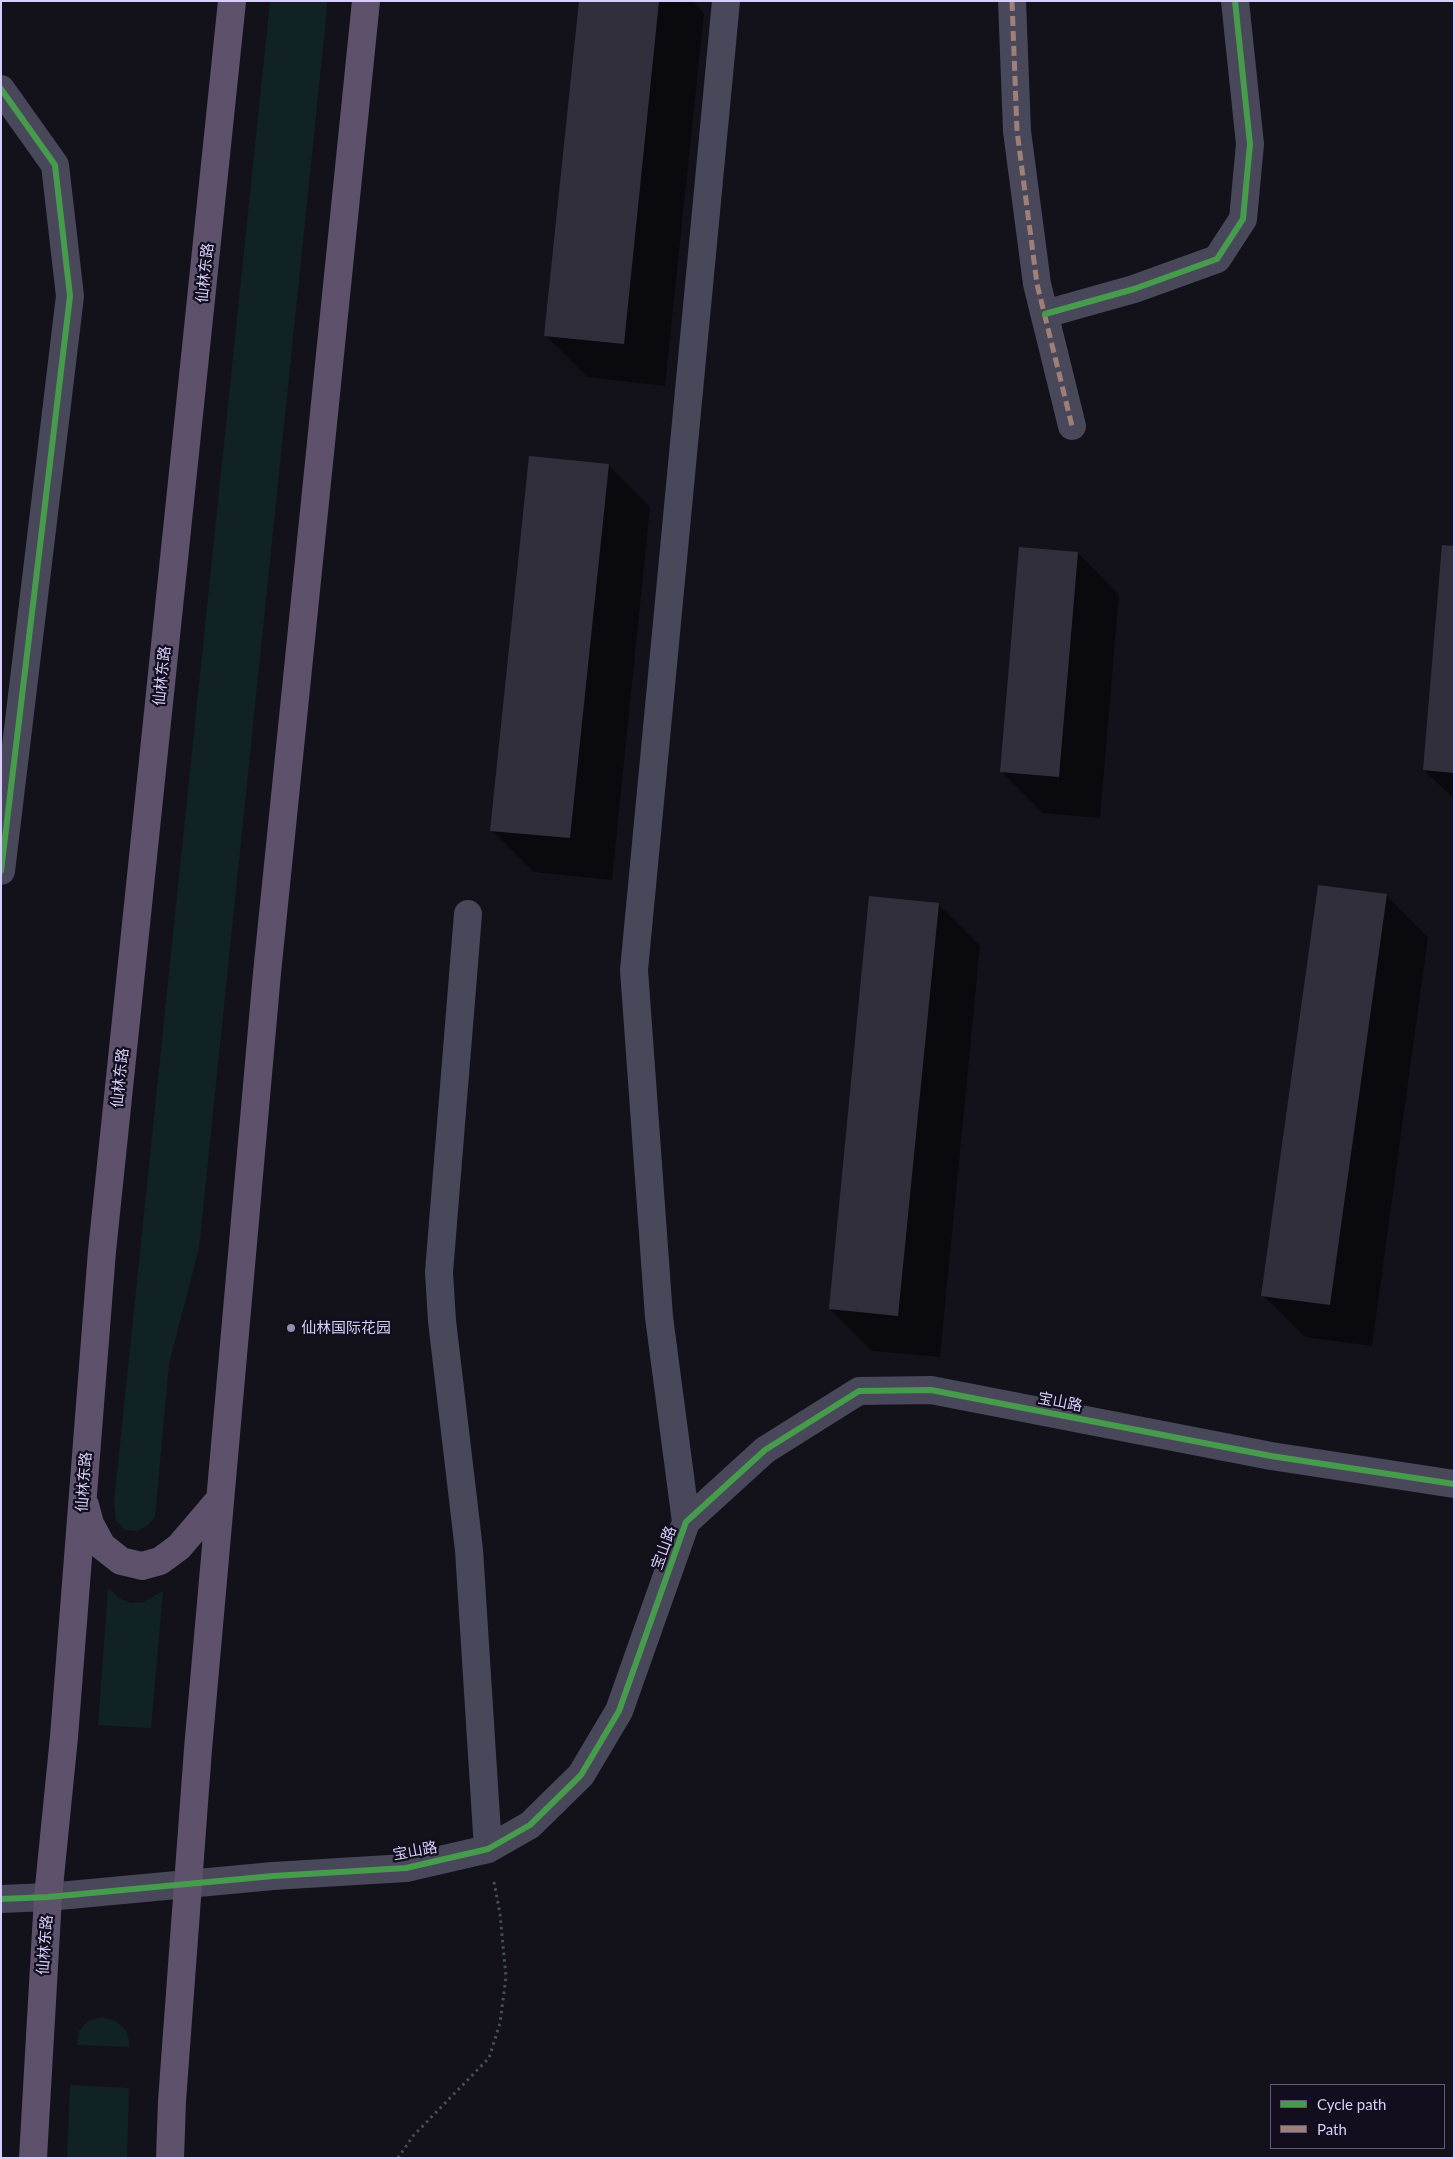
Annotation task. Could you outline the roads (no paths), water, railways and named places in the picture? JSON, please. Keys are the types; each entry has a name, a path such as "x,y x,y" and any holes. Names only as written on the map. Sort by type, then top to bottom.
{"main road":[{"name":"仙林东路","path":"33,2158 48,1897 64,1737 102,1251 232,1"},
{"path":"170,2158 172,2101 188,1884 267,973 366,1"},
{"path":"83,1494 90,1524 102,1546 121,1561 142,1566 160,1562 180,1547 220,1499"}],"street":[{"path":"686,1522 659,1316 634,970 726,1"},
{"path":"1012,1 1017,131 1037,284 1072,426"},
{"path":"1045,314 1134,289 1217,259 1243,219 1250,144 1235,1"},
{"path":"1,89 55,165 70,296 1,871"},
{"path":"468,914 439,1272 442,1322 469,1550 488,1849"},
{"name":"宝山路","path":"1,1899 48,1897 188,1884 406,1868 488,1849 530,1825 581,1775 619,1711 686,1522 766,1450 859,1392 931,1390 1271,1456 1454,1484"}],"place":[{"name":"仙林国际花园","path":"291,1328"}]}
